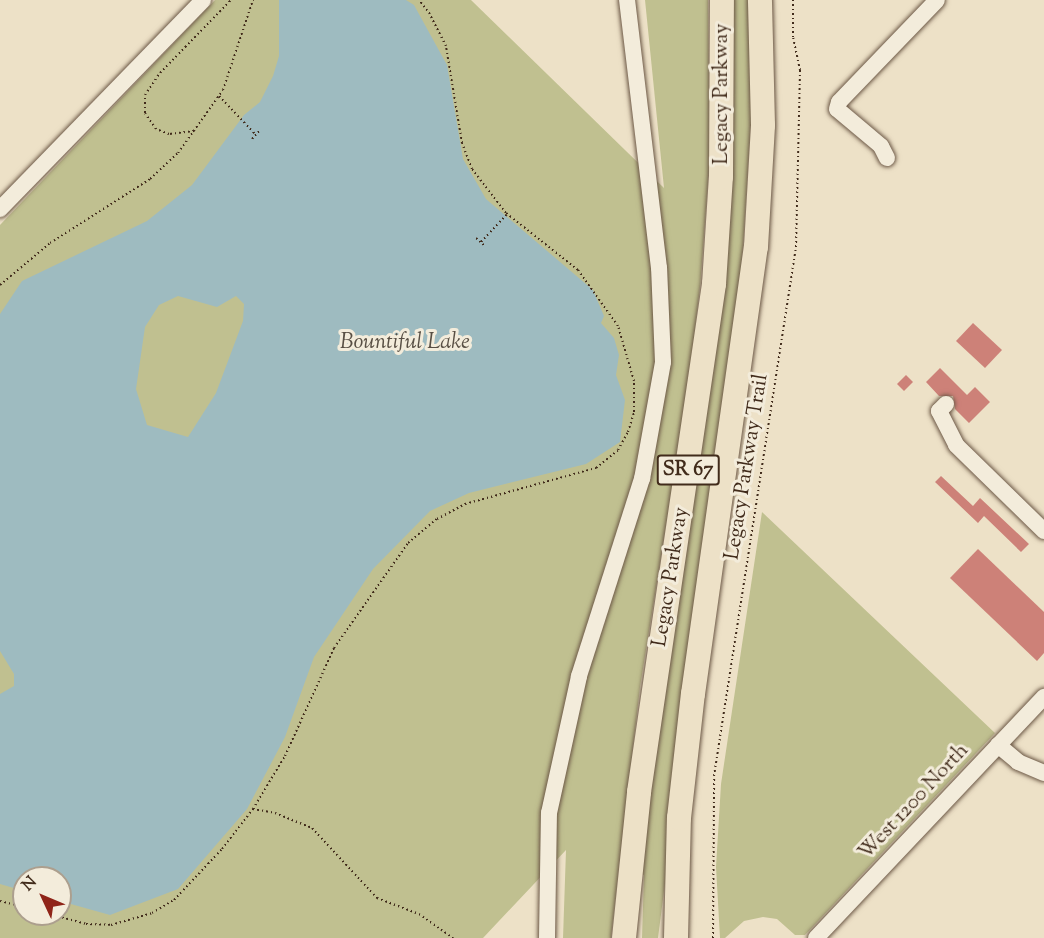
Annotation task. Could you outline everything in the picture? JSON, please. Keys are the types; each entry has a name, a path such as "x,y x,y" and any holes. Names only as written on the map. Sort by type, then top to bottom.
{"highway":[{"name":"Legacy Parkway","path":"624,938 639,792 714,284 722,177 722,0"},
{"name":"Legacy Parkway","path":"676,938 680,818 693,694 756,247 763,125 760,0"}],"street":[{"path":"0,210 203,0"},
{"path":"547,938 549,813 579,676 642,479 663,362 659,268 627,0"},
{"path":"887,158 881,146 837,109 839,102 938,0"},
{"path":"946,404 939,411 956,445 1044,531"},
{"name":"West 1200 North","path":"816,938 1044,697"},
{"path":"998,745 1018,762 1044,773"}],"path":[{"path":"194,131 169,134 156,129 145,113 145,94 160,73 231,0"},
{"path":"0,285 50,243 157,174 194,131 219,96 253,0"},
{"path":"72,921 105,925 159,909 201,873 253,809 285,756 334,648 408,543 437,519 465,504 596,468 618,450 628,432 635,400 632,366 611,312 578,270 507,214 485,189 468,161 446,46 430,14 419,0"},
{"name":"Legacy Parkway Trail","path":"713,938 714,776 796,247 800,70 793,37 793,0"},
{"path":"219,96 256,135"},
{"path":"252,139 260,130"},
{"path":"481,242 507,214"},
{"path":"476,238 485,246"},
{"path":"253,809 275,813 312,828 360,885 377,898 419,914 453,938"}],"green space":[{"path":"215,0 471,0 664,188 645,0 708,0 710,157 700,287 688,389 640,687 611,938 563,938 566,850 483,938 0,938 0,225"},
{"path":"732,0 750,0 753,92 740,295 658,938 642,938 644,875 640,874 730,199"},
{"path":"762,512 995,733 805,935 795,935 777,919 763,917 744,921 725,938 720,938 716,867 721,784"}],"water":[{"name":"Bountiful Lake","path":"279,0 406,0 414,5 447,65 463,159 486,199 593,290 604,316 601,323 614,338 619,355 616,375 625,400 620,442 586,464 469,493 430,511 373,569 314,657 285,737 247,809 178,889 110,915 72,904 72,866 12,866 12,888 0,884 0,694 14,686 14,674 0,651 0,314 22,281 147,221 192,185 244,115 260,102 273,76 279,56","holes":["178,296 217,307 236,296 244,304 243,321 216,393 188,437 147,425 136,389 145,327 159,305"]}],"building":[{"path":"973,323 1002,350 985,368 956,341"},
{"path":"940,368 967,395 975,387 990,402 969,423 955,409 953,396 939,396 926,382"},
{"path":"906,375 913,382 904,391 897,384"},
{"path":"941,476 973,506 980,498 1029,544 1021,552 984,516 978,523 935,482"},
{"path":"978,549 1044,612 1044,653 1037,661 950,578"}]}
